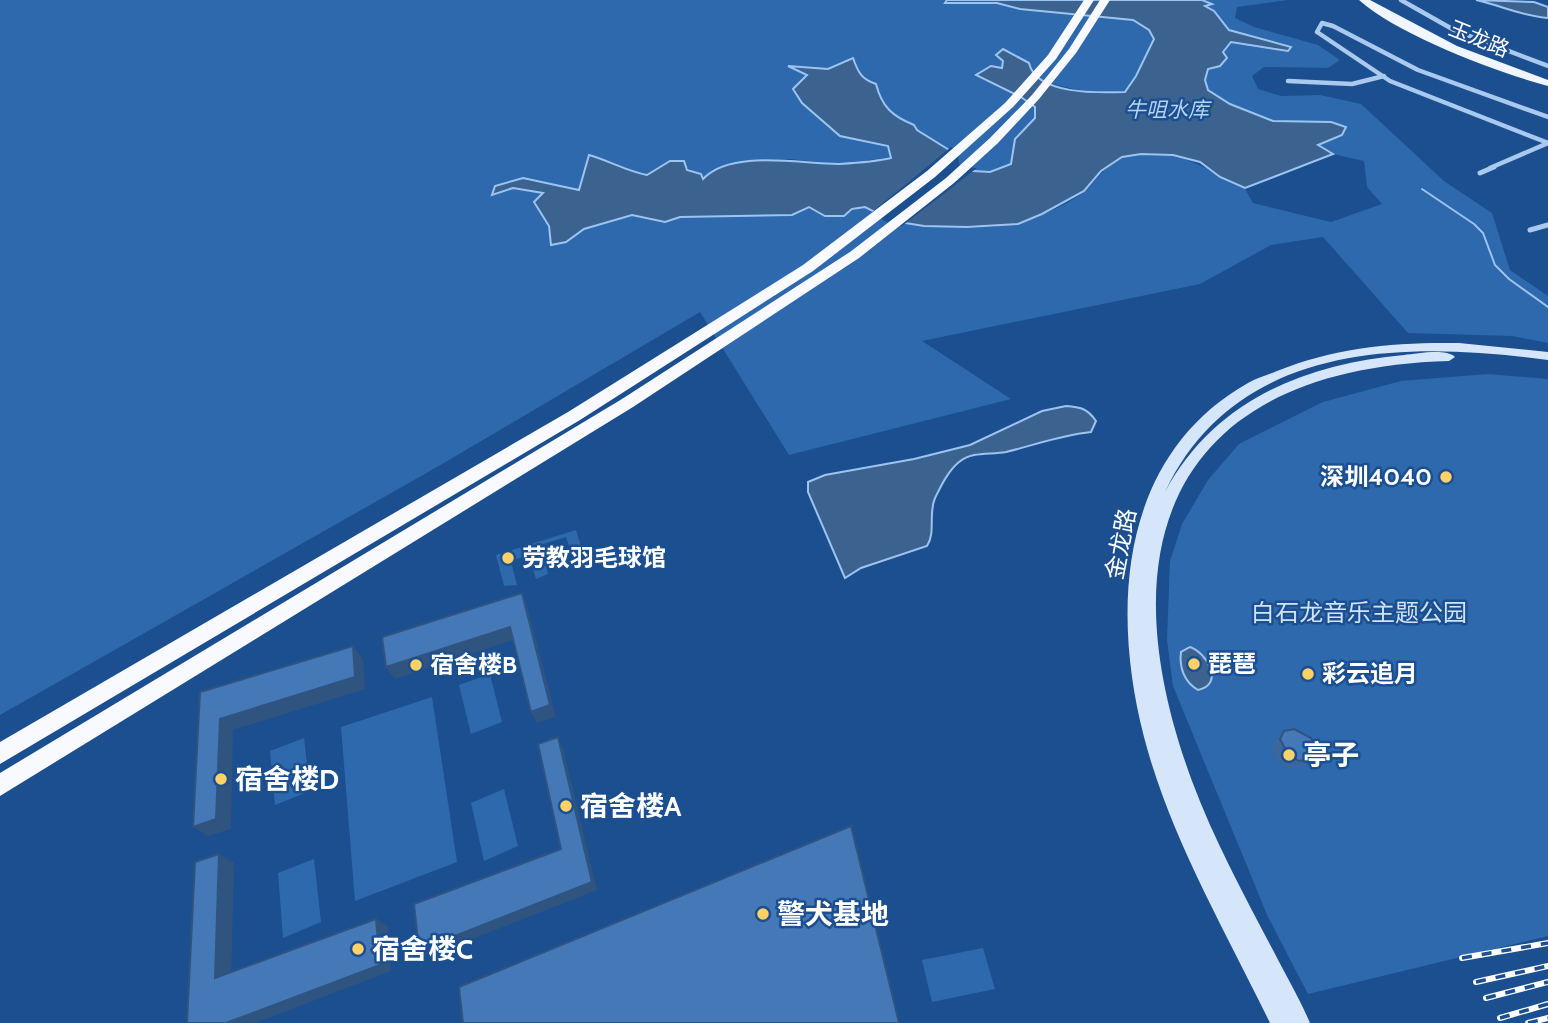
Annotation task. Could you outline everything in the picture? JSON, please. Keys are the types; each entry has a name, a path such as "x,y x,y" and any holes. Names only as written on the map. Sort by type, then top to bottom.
{"highway":[{"path":"0,785 695,361 815,283 971,163 1016,119 1060,59 1074,25 1089,0"},
{"path":"0,754 574,416 808,268 931,174 1060,59 1090,28 1105,0"}],"main road":[{"name":"玉龙路","path":"1364,0 1424,37 1496,71 1548,86"},
{"name":"玉龙路","path":"1378,0 1431,34 1491,59 1548,75"},
{"name":"金龙路","path":"1281,1023 1183,819 1153,737 1137,659 1134,593 1140,541 1154,496 1184,443 1212,413 1252,386 1293,369 1357,353 1409,348 1475,348 1548,356"},
{"name":"金龙路","path":"1300,1023 1204,830 1167,734 1152,668 1147,611 1150,562 1163,512 1183,471 1212,436 1248,408 1298,382 1357,366 1414,358 1467,357 1548,365"}],"street":[{"path":"1401,0 1426,17 1473,40 1548,66"},
{"path":"1480,173 1548,143 1417,94 1317,32 1322,23 1345,29 1371,47 1409,66 1470,91 1548,117"},
{"path":"1288,80 1352,84 1384,76"},
{"path":"1530,230 1548,225"}],"green space":[{"path":"0,0 947,0 946,3 997,3 1020,9 1133,20 1149,30 1154,39 1137,76 1125,91 1090,91 1061,86 1003,61 1002,68 977,75 1035,107 1035,118 1015,139 1011,164 990,172 957,170 954,153 894,114 881,99 876,84 865,80 858,73 791,67 808,75 802,103 840,136 888,146 892,157 839,164 789,159 733,165 713,169 702,180 701,174 670,161 647,175 624,170 584,177 579,190 523,178 493,194 513,188 544,193 534,202 549,226 552,245 566,242 584,229 632,215 665,222 680,217 792,215 809,207 835,217 864,207 892,221 924,226 1005,225 1034,218 1071,200 1085,191 1109,166 1132,154 1171,155 1198,164 1220,177 1332,154 1317,145 1331,122 1273,121 1230,104 1208,89 1205,80 1208,69 1220,66 1223,52 1231,42 1288,51 1274,43 1243,36 1229,29 1204,6 1211,3 1202,0 1288,0 1237,7 1235,18 1254,27 1318,45 1340,60 1328,68 1264,67 1252,76 1258,89 1281,96 1320,95 1361,104 1444,181 1492,213 1510,270 1548,296 1548,343 1512,336 1408,333 1323,237 1271,245 1200,284 922,341 1011,399 789,455 700,312 444,463 0,715","holes":["1333,154 1364,161 1367,187 1382,204 1331,222 1253,203 1245,189"]},
{"name":"白石龙音乐主题公园","path":"1488,374 1548,379 1548,936 1308,994 1268,917 1173,686 1167,640 1170,561 1182,524 1208,480 1239,444 1323,402 1401,381"},
{"name":"劳教羽毛球馆","path":"576,530 587,565 577,568 566,537 540,545 548,574 536,579 529,555 511,561 517,585 504,586 496,555"},
{"path":"490,674 502,722 471,734 459,685"},
{"path":"432,697 457,862 355,901 341,727"},
{"path":"304,738 310,791 275,805 270,751"},
{"path":"504,789 518,846 484,861 471,803"},
{"path":"314,859 321,922 283,938 278,873"},
{"path":"983,948 995,989 932,1002 922,960"}],"water":[{"name":"牛咀水库","path":"947,0 1202,0 1212,4 1205,6 1214,11 1229,30 1291,47 1288,51 1231,42 1223,52 1227,58 1220,66 1208,69 1205,80 1208,90 1230,104 1273,121 1331,122 1346,127 1342,135 1318,145 1333,154 1245,188 1220,177 1200,162 1173,155 1141,154 1122,157 1101,171 1084,191 1018,224 924,226 893,221 865,207 852,209 844,216 825,216 809,207 792,215 680,217 665,222 632,215 584,229 566,242 551,245 549,226 534,202 543,193 513,188 492,195 495,186 523,178 579,190 589,155 647,175 670,161 684,161 687,170 701,174 703,179 715,170 748,161 838,164 891,158 888,146 840,136 802,103 793,89 807,75 788,66 828,69 853,58 861,74 876,84 881,99 889,110 954,153 957,170 990,172 1011,164 1015,139 1035,118 1035,107 1021,97 976,75 991,66 1002,68 1003,61 996,55 1003,49 1029,63 1034,73 1043,81 1056,87 1085,92 1125,92 1154,39 1149,30 1133,20 1020,9 997,3 945,3"},
{"path":"1476,0 1534,2 1548,7 1548,18 1529,15"},
{"path":"1066,406 1089,413 1096,421 1091,432 964,459 951,470 935,498 930,541 927,546 861,568 845,578 808,492 808,482 825,475 914,459 970,445 1042,411"},
{"path":"1190,647 1202,655 1212,675 1211,682 1198,690 1189,683 1182,669 1181,652"}],"pier":[{"path":"951,147 957,151 960,167 977,168 902,226 892,225 871,213"}],"building":[{"path":"522,593 550,705 531,712 510,627 386,667 382,637"},
{"path":"353,646 355,677 220,719 216,819 193,827 200,692"},
{"path":"1294,729 1311,738 1316,749 1314,758 1299,761 1288,754 1280,739 1284,731"},
{"name":"宿舍楼A","path":"558,737 592,882 419,950 414,904 561,849 538,744"},
{"name":"警犬基地","path":"851,826 899,1023 463,1023 459,987"},
{"name":"宿舍楼C","path":"219,854 215,978 376,919 380,965 226,1023 187,1023 195,862"}],"waterway":[{"path":"1422,189 1474,224 1483,233 1495,265 1509,279 1548,307"}],"railway":[{"path":"1462,958 1548,943"},
{"path":"1476,982 1548,966"},
{"path":"1486,998 1548,982"},
{"path":"1500,1018 1548,1004"},
{"path":"1528,1023 1548,1018"}],"place":[{"name":"深圳4040","path":"1446,477"},
{"name":"劳教羽毛球馆","path":"508,558"},
{"name":"琵琶","path":"1194,664"},
{"name":"宿舍楼B","path":"416,665"},
{"name":"彩云追月","path":"1308,674"},
{"name":"亭子","path":"1289,755"},
{"name":"宿舍楼D","path":"221,779"},
{"name":"宿舍楼A","path":"566,806"},
{"name":"警犬基地","path":"763,914"},
{"name":"宿舍楼C","path":"358,949"}]}
